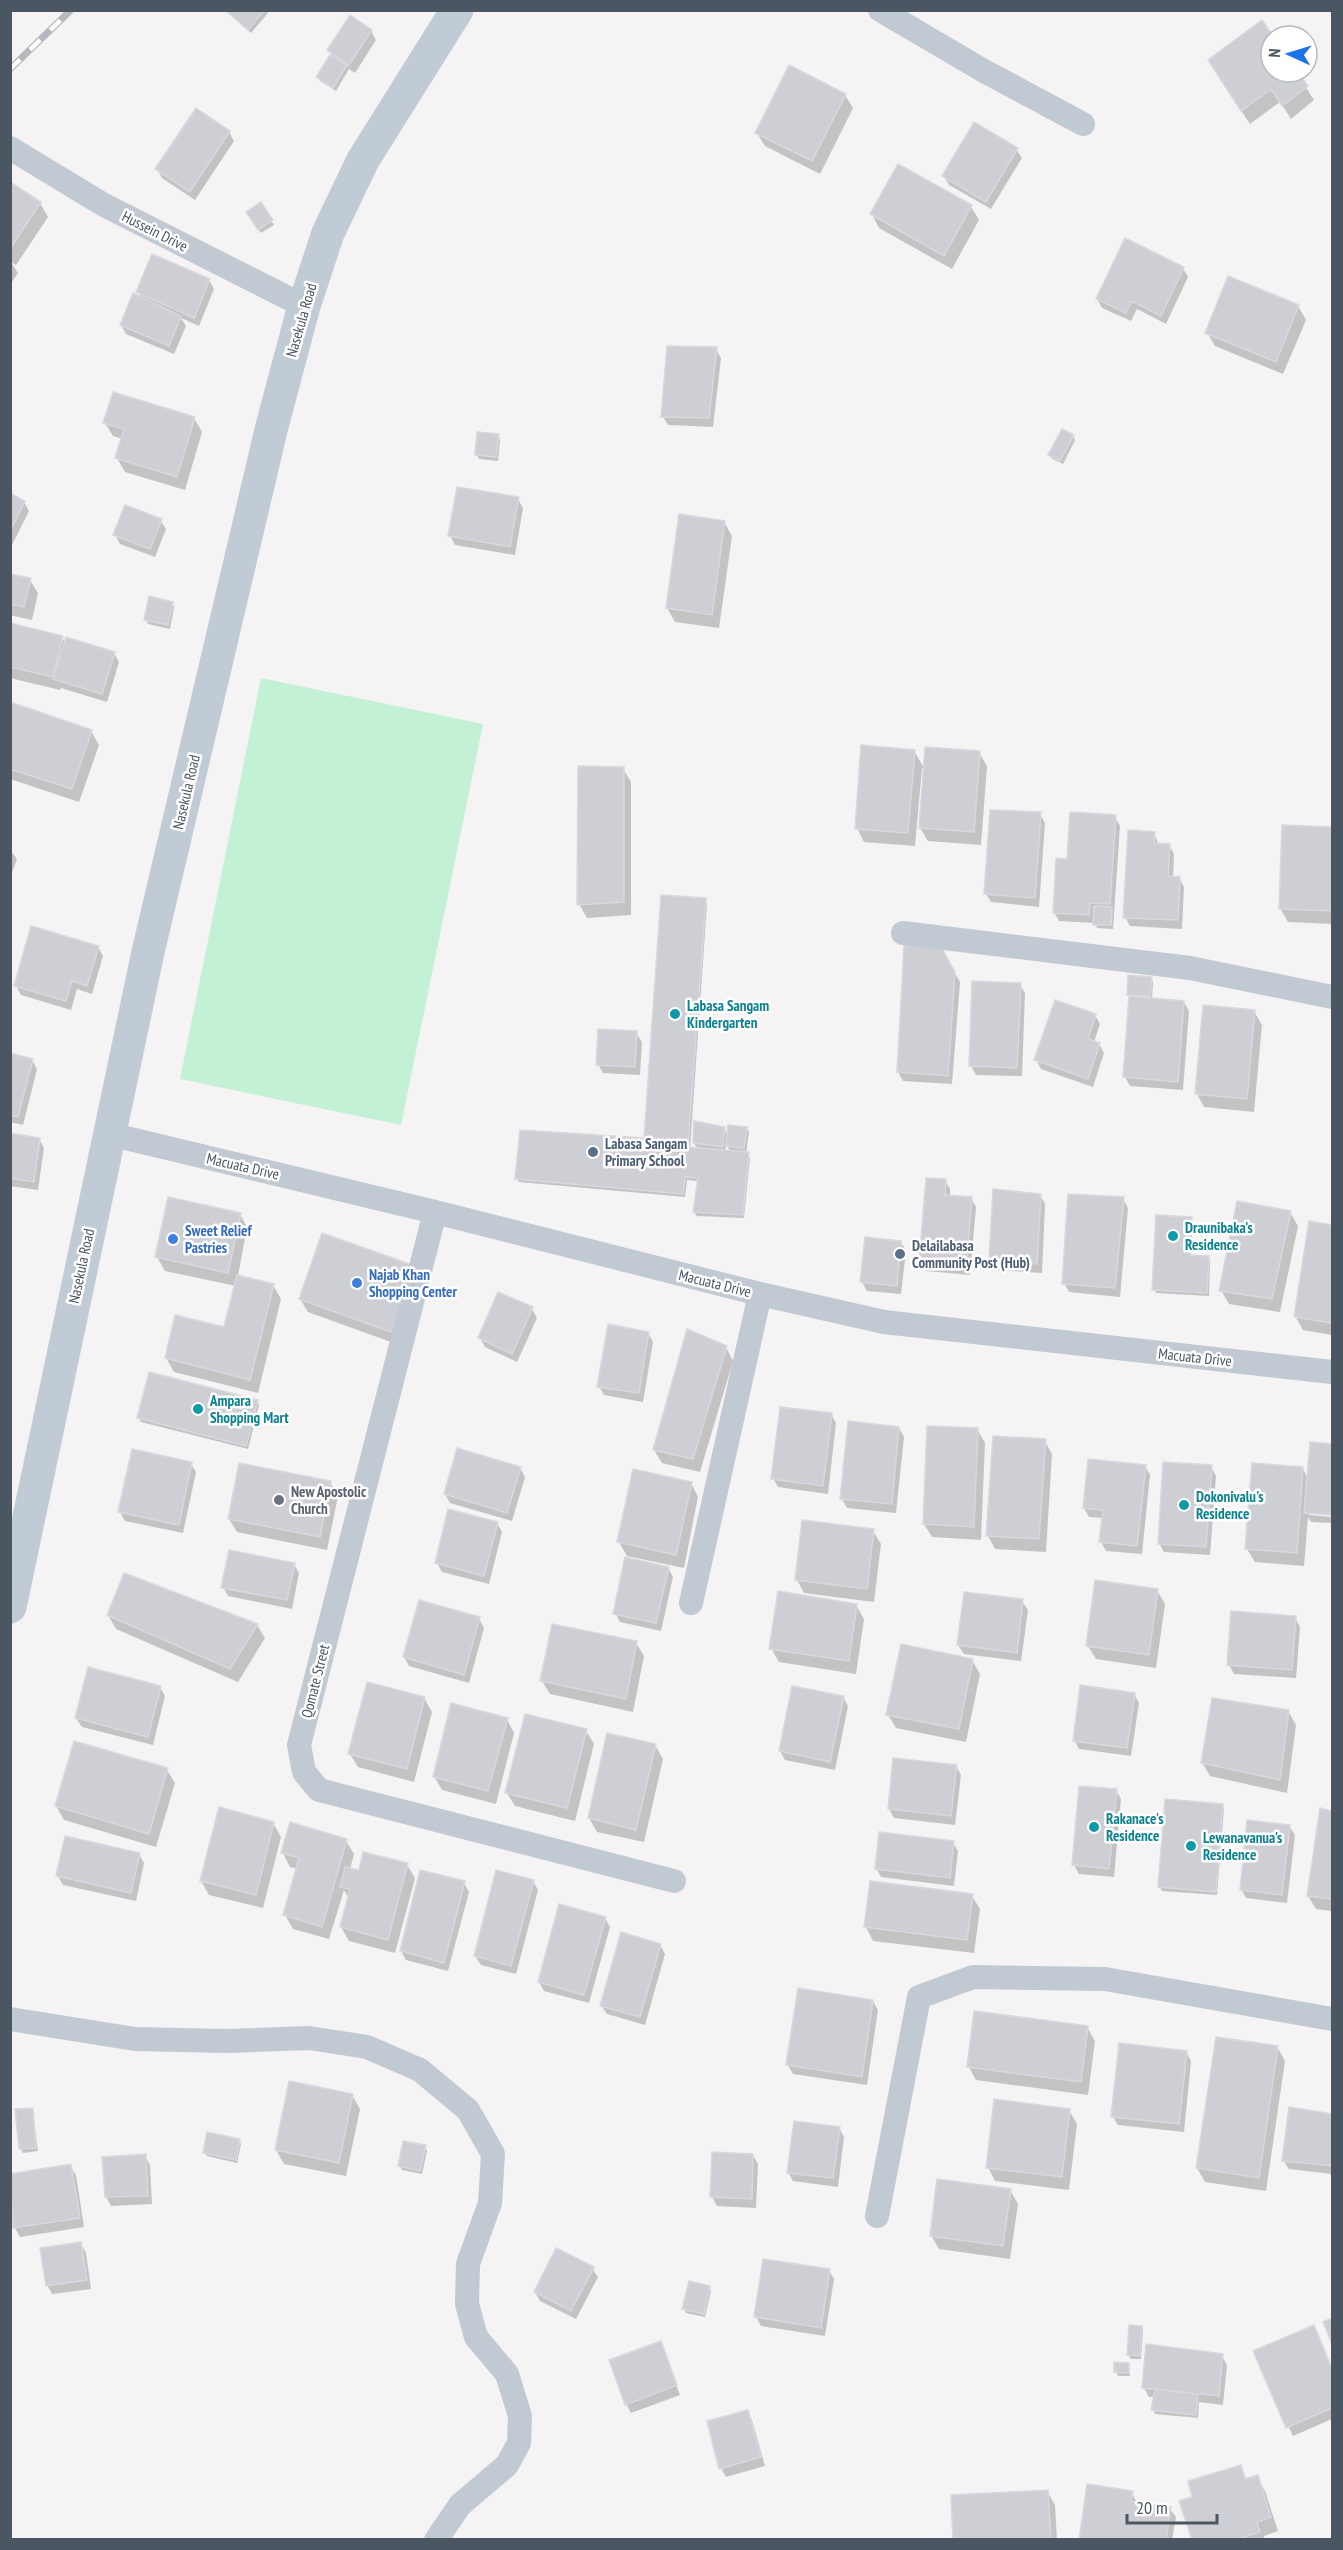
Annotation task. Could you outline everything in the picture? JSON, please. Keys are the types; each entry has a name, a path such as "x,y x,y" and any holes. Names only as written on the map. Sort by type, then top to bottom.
{"main road":[{"name":"Nasekula Road","path":"10,1607 109,1134 226,621 272,426 304,306 328,233 363,160 457,10"}],"street":[{"path":"880,10 984,71 1083,124"},
{"name":"Hussein Drive","path":"10,148 104,205 304,306"},
{"path":"903,933 1190,968 1332,997"},
{"name":"Macuata Drive","path":"109,1134 435,1212 760,1294 904,1325 1332,1372"},
{"name":"Qomate Street","path":"435,1212 299,1744 304,1773 318,1790 674,1881"},
{"path":"691,1603 760,1294"},
{"path":"877,2216 919,1997 973,1977 1105,1979 1332,2019"},
{"path":"10,2019 135,2039 309,2038 367,2047 420,2070 468,2110 493,2154 490,2203 468,2264 467,2304 476,2337 507,2374 520,2416 519,2443 507,2465 460,2505 436,2540"}],"green space":[{"path":"261,678 483,724 401,1125 180,1079"}],"building":[{"path":"225,10 265,10 248,30"},
{"path":"350,15 372,30 349,65 327,50"},
{"path":"1262,20 1265,24 1259,24 1259,84 1307,84 1308,86 1282,106 1271,89 1241,111 1208,60"},
{"path":"330,55 347,65 333,88 316,77"},
{"path":"789,65 846,94 812,161 755,133"},
{"path":"196,108 230,131 190,192 155,169"},
{"path":"974,122 1018,148 986,202 942,176"},
{"path":"898,164 972,205 944,256 870,214"},
{"path":"10,182 41,202 10,249"},
{"path":"261,202 273,220 258,230 246,212"},
{"path":"1125,238 1184,267 1161,316 1132,301 1126,313 1096,299"},
{"path":"152,254 210,279 194,318 136,292"},
{"path":"1228,276 1299,305 1276,362 1205,333"},
{"path":"133,293 181,316 169,346 120,325"},
{"path":"667,346 717,347 709,418 661,417"},
{"path":"113,392 195,417 177,477 115,458 124,429 103,423"},
{"path":"1062,429 1074,435 1060,461 1048,455"},
{"path":"477,432 499,434 496,457 475,455"},
{"path":"457,487 519,497 510,547 448,536"},
{"path":"10,493 25,501 10,531"},
{"path":"125,505 162,519 150,549 113,535"},
{"path":"679,514 725,521 712,615 666,608"},
{"path":"10,574 31,578 24,607 10,604"},
{"path":"149,596 173,602 168,625 144,620"},
{"path":"10,623 63,636 53,677 10,667"},
{"path":"66,637 115,652 102,694 53,679"},
{"path":"10,702 92,730 72,789 10,769"},
{"path":"861,745 915,750 908,833 855,829"},
{"path":"925,747 980,751 974,832 919,828"},
{"path":"578,766 624,767 624,902 577,905"},
{"path":"990,810 1041,812 1035,898 984,894"},
{"path":"1070,812 1116,815 1110,904 1090,903 1089,915 1053,913 1056,858 1067,859"},
{"path":"1282,825 1332,827 1332,911 1279,909"},
{"path":"1128,830 1155,832 1154,843 1170,844 1168,876 1180,877 1178,920 1123,918"},
{"name":"Labasa Sangam Kindergarten","path":"661,895 706,898 688,1147 749,1152 743,1215 693,1212 698,1178 685,1177 683,1194 515,1179 520,1130 644,1138"},
{"path":"1094,906 1112,907 1111,925 1093,925"},
{"path":"31,926 99,946 87,986 72,981 66,1001 14,986"},
{"path":"904,945 942,949 955,972 948,1076 897,1072"},
{"path":"1128,975 1152,977 1150,996 1127,995"},
{"path":"972,981 1021,983 1017,1068 969,1066"},
{"path":"1129,996 1184,1001 1178,1082 1123,1077"},
{"path":"1055,1000 1096,1014 1088,1039 1100,1043 1088,1079 1034,1060"},
{"path":"1203,1005 1255,1010 1247,1099 1195,1094"},
{"path":"598,1029 637,1031 635,1067 596,1065"},
{"path":"10,1053 33,1059 18,1117 10,1115"},
{"path":"694,1121 725,1127 723,1147 693,1143"},
{"path":"728,1125 747,1127 744,1149 726,1146"},
{"path":"10,1133 40,1138 34,1182 10,1178"},
{"path":"926,1178 946,1179 945,1195 972,1197 966,1267 919,1263"},
{"path":"993,1189 1041,1194 1037,1264 989,1261"},
{"path":"1068,1194 1124,1197 1115,1288 1062,1284"},
{"path":"168,1197 241,1213 228,1273 155,1257"},
{"path":"1237,1201 1291,1211 1272,1299 1219,1291"},
{"name":"Draunibaka's Residence","path":"1156,1215 1192,1217 1190,1255 1209,1256 1207,1293 1152,1290"},
{"path":"1309,1221 1332,1225 1332,1323 1294,1317"},
{"name":"Najab Khan Shopping Center","path":"322,1233 415,1266 391,1332 299,1299"},
{"path":"865,1237 901,1241 897,1286 860,1282"},
{"path":"237,1275 274,1284 250,1380 165,1358 175,1315 224,1327"},
{"path":"498,1292 533,1307 512,1354 478,1338"},
{"path":"608,1324 649,1332 639,1393 597,1387"},
{"path":"687,1329 727,1346 693,1459 653,1450"},
{"name":"Ampara Shopping Mart","path":"149,1372 258,1400 246,1446 137,1418"},
{"path":"780,1407 832,1413 823,1486 771,1479"},
{"path":"848,1421 899,1427 892,1504 840,1499"},
{"path":"927,1426 978,1428 974,1527 923,1524"},
{"path":"993,1436 1046,1439 1039,1539 986,1536"},
{"path":"1310,1442 1332,1444 1332,1515 1304,1513"},
{"path":"457,1448 521,1467 507,1513 444,1494"},
{"path":"132,1449 192,1462 179,1525 118,1512"},
{"path":"1088,1459 1146,1465 1137,1546 1099,1542 1103,1510 1083,1508"},
{"name":"Dokonivalu's Residence","path":"1163,1462 1212,1465 1206,1547 1158,1544"},
{"name":"New Apostolic Church","path":"239,1463 331,1481 320,1537 228,1519"},
{"path":"1252,1463 1303,1467 1297,1553 1245,1549"},
{"path":"633,1469 692,1482 676,1555 617,1542"},
{"path":"448,1509 498,1522 484,1576 435,1563"},
{"path":"802,1520 874,1529 867,1589 795,1580"},
{"path":"229,1550 295,1563 287,1600 221,1588"},
{"path":"625,1557 669,1567 656,1623 613,1614"},
{"path":"124,1573 258,1624 230,1669 107,1615"},
{"path":"1095,1580 1158,1589 1149,1655 1086,1646"},
{"path":"778,1591 857,1604 849,1661 769,1649"},
{"path":"964,1592 1023,1599 1017,1653 957,1645"},
{"path":"419,1600 480,1617 464,1675 403,1657"},
{"path":"1231,1611 1296,1616 1292,1670 1227,1665"},
{"path":"552,1624 637,1641 626,1699 540,1681"},
{"path":"901,1644 973,1659 959,1729 886,1715"},
{"path":"88,1667 161,1686 148,1737 75,1718"},
{"path":"367,1682 425,1697 407,1769 348,1754"},
{"path":"1080,1685 1135,1693 1127,1748 1073,1741"},
{"path":"792,1686 844,1696 830,1762 779,1751"},
{"path":"1212,1698 1289,1710 1280,1780 1201,1763"},
{"path":"451,1703 508,1718 488,1791 433,1777"},
{"path":"525,1714 587,1729 567,1808 505,1793"},
{"path":"607,1733 656,1744 636,1830 588,1818"},
{"path":"74,1741 168,1768 149,1834 55,1806"},
{"path":"893,1758 957,1765 951,1816 888,1809"},
{"name":"Rakanace's Residence","path":"1079,1786 1117,1789 1109,1869 1072,1865"},
{"name":"Lewanavanua's Residence","path":"1165,1799 1223,1804 1216,1892 1158,1887"},
{"path":"219,1807 274,1822 256,1895 200,1881"},
{"path":"1320,1808 1332,1811 1332,1899 1307,1896"},
{"path":"1247,1820 1290,1825 1282,1895 1240,1890"},
{"path":"290,1822 347,1839 322,1927 283,1915 299,1858 281,1853"},
{"path":"879,1832 954,1841 950,1878 875,1869"},
{"path":"65,1836 140,1853 131,1893 56,1876"},
{"path":"363,1852 408,1863 388,1940 340,1927 350,1889 340,1887 345,1867 359,1870"},
{"path":"420,1870 465,1881 444,1963 400,1951"},
{"path":"496,1870 534,1880 511,1966 474,1956"},
{"path":"870,1881 973,1894 967,1940 864,1927"},
{"path":"559,1904 606,1917 584,1995 538,1982"},
{"path":"621,1932 661,1944 640,2017 600,2006"},
{"path":"798,1988 873,2000 862,2077 786,2065"},
{"path":"974,2011 1088,2026 1081,2082 967,2067"},
{"path":"1216,2037 1278,2046 1259,2178 1196,2168"},
{"path":"1119,2043 1187,2051 1179,2124 1111,2117"},
{"path":"289,2081 353,2094 339,2163 275,2150"},
{"path":"994,2099 1070,2109 1062,2177 986,2168"},
{"path":"1289,2107 1332,2114 1332,2166 1282,2161"},
{"path":"33,2108 36,2148 19,2149 15,2109"},
{"path":"794,2121 840,2127 833,2178 787,2173"},
{"path":"207,2132 240,2139 236,2160 203,2153"},
{"path":"403,2141 426,2145 420,2171 398,2166"},
{"path":"712,2152 753,2154 752,2199 710,2197"},
{"path":"146,2154 148,2196 105,2197 102,2157"},
{"path":"71,2164 80,2218 13,2228 10,2174"},
{"path":"937,2179 1011,2189 1003,2246 930,2236"},
{"path":"81,2242 87,2280 46,2286 40,2248"},
{"path":"556,2248 594,2267 571,2311 534,2292"},
{"path":"763,2259 830,2269 821,2328 754,2317"},
{"path":"689,2281 710,2286 704,2314 682,2309"},
{"path":"1332,2318 1332,2344 1323,2322"},
{"path":"1129,2325 1142,2326 1140,2356 1127,2355"},
{"path":"1314,2325 1332,2369 1332,2408 1286,2428 1253,2351"},
{"path":"661,2341 677,2385 625,2405 609,2360"},
{"path":"1146,2344 1223,2354 1219,2396 1142,2388"},
{"path":"1114,2362 1129,2363 1129,2373 1114,2372"},
{"path":"1155,2389 1198,2394 1196,2415 1151,2410"},
{"path":"748,2410 761,2457 719,2469 707,2421"},
{"path":"1241,2465 1245,2479 1258,2475 1271,2517 1257,2522 1260,2532 1235,2540 1192,2540 1179,2501 1192,2497 1188,2481"},
{"path":"1087,2484 1133,2491 1131,2501 1171,2507 1166,2540 1079,2540"},
{"path":"1048,2490 1051,2540 953,2540 951,2495"}],"railway":[{"path":"10,69 71,10"}],"place":[{"name":"Labasa Sangam Kindergarten","path":"675,1014"},
{"name":"Labasa Sangam Primary School","path":"593,1152"},
{"name":"Draunibaka's Residence","path":"1173,1236"},
{"name":"Sweet Relief Pastries","path":"173,1239"},
{"name":"Delailabasa Community Post (Hub)","path":"900,1254"},
{"name":"Najab Khan Shopping Center","path":"357,1283"},
{"name":"Ampara Shopping Mart","path":"198,1409"},
{"name":"New Apostolic Church","path":"279,1500"},
{"name":"Dokonivalu's Residence","path":"1184,1505"},
{"name":"Rakanace's Residence","path":"1094,1827"},
{"name":"Lewanavanua's Residence","path":"1191,1846"}]}
